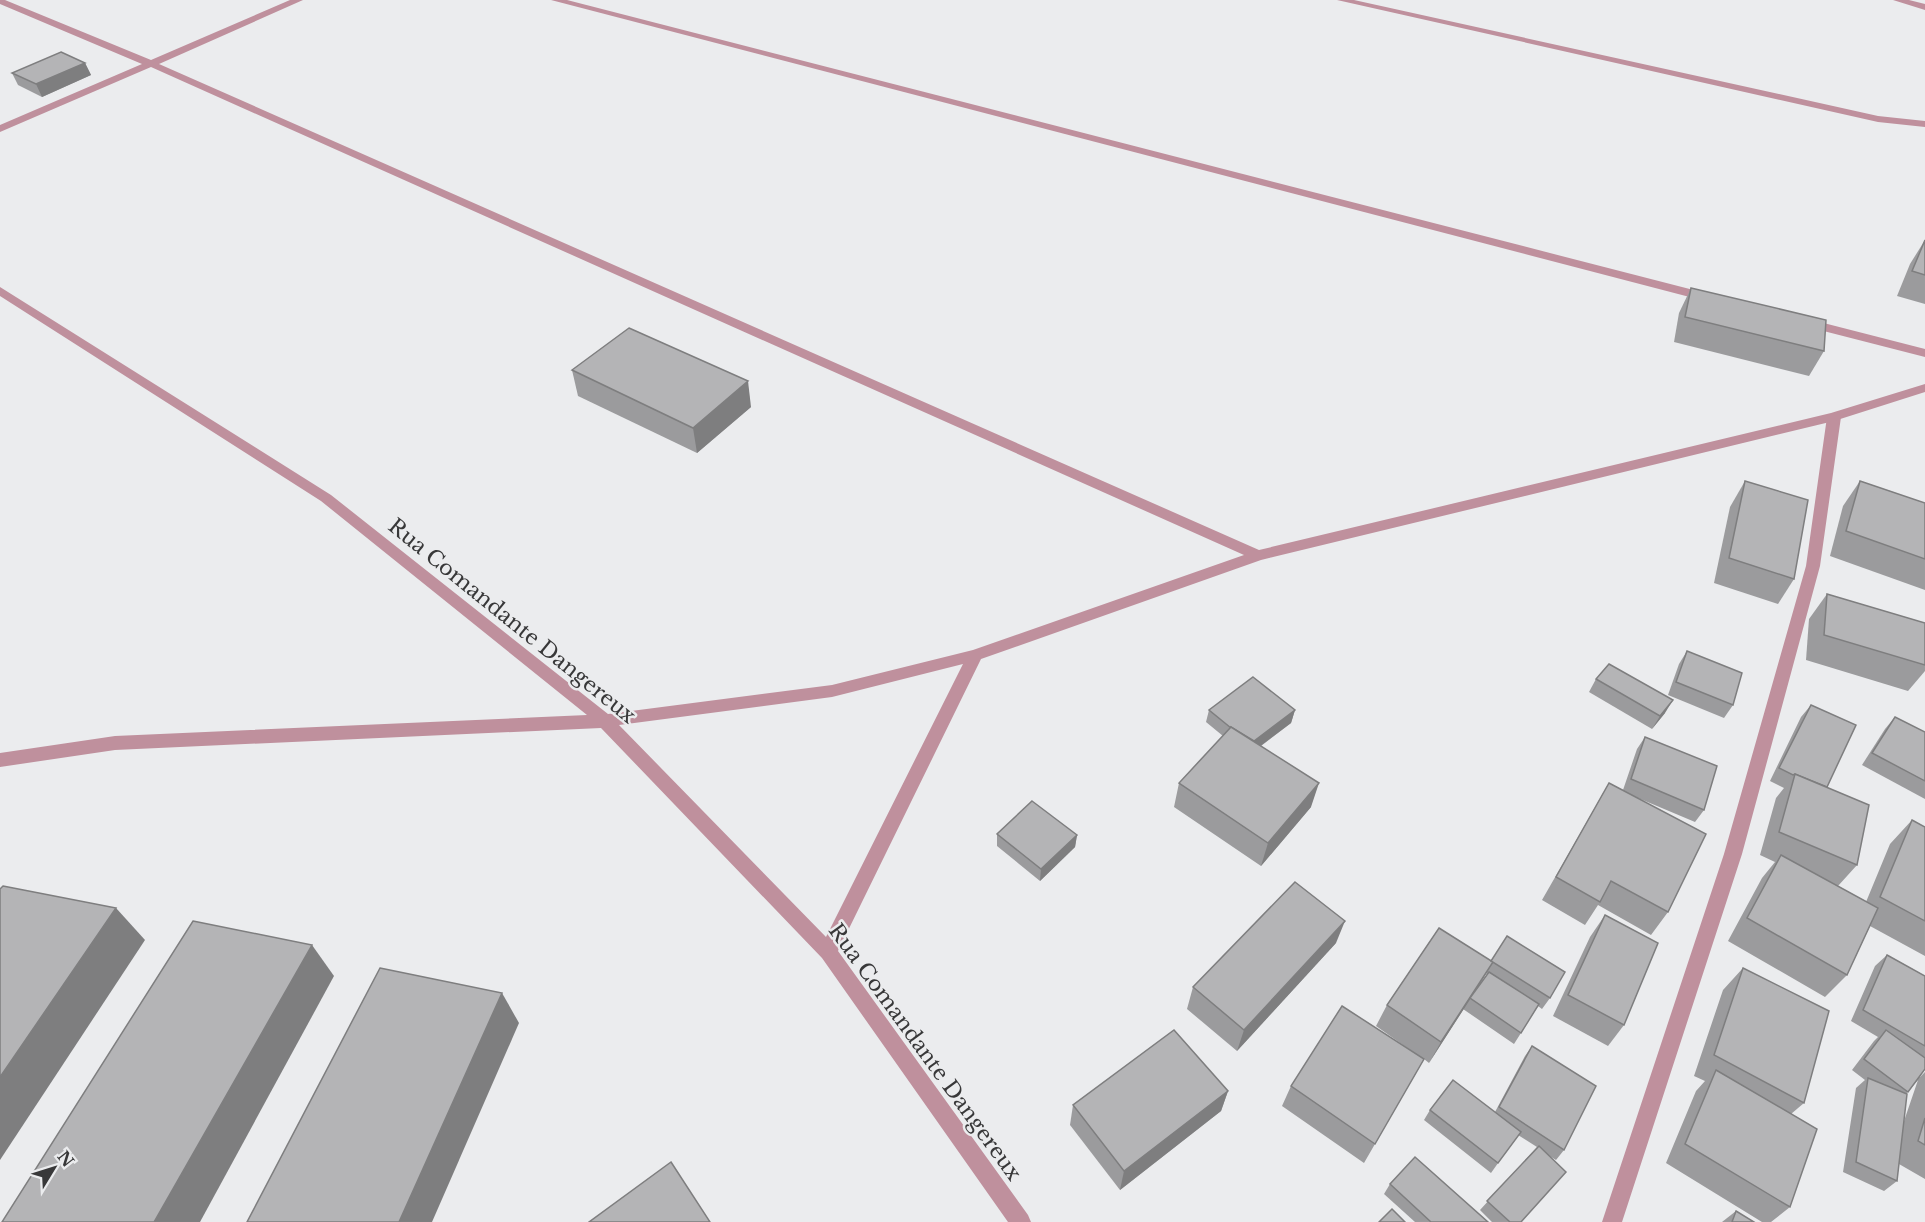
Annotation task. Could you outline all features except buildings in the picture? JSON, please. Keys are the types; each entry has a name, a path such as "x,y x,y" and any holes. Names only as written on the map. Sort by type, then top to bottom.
{"street":[{"path":"0,129 298,0"},
{"path":"556,0 1716,299"},
{"path":"1342,0 1878,119 1925,124"},
{"path":"1898,0 1925,7"},
{"path":"0,1 151,64 1258,555"},
{"name":"Rua Comandante Dangereux","path":"0,291 326,498 605,721 828,952 1021,1222"},
{"path":"1797,320 1925,353"},
{"path":"0,760 115,743 605,721 832,691 975,655 1258,555 1834,417 1925,388"},
{"path":"1612,1222 1733,854 1813,566 1834,417"},
{"path":"828,952 975,655"}]}
